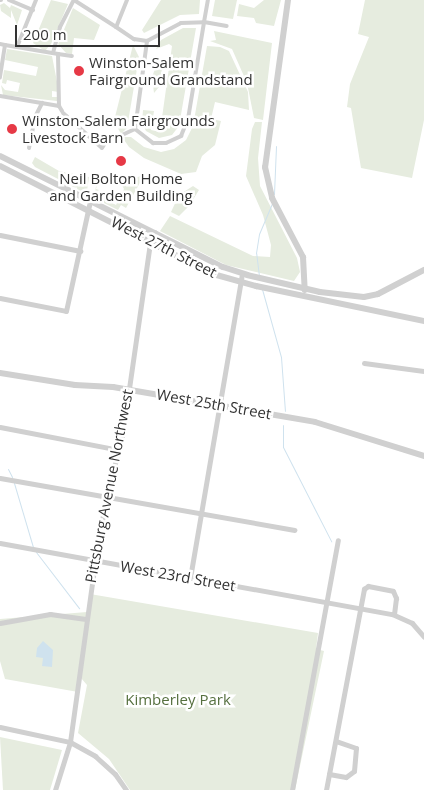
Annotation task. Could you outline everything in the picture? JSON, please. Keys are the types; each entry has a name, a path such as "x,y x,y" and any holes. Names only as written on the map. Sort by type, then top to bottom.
{"street":[{"path":"9,0 33,10"},
{"path":"18,47 36,0"},
{"path":"135,129 102,148 74,120 64,113 59,106 56,54 60,27 74,0 134,39 147,41 181,23 204,22 227,26"},
{"path":"116,27 127,0"},
{"path":"135,129 153,143 166,143 181,136 188,119 208,0"},
{"path":"288,0 265,167 272,198 303,257 305,292 364,297 378,294 424,270"},
{"path":"135,129 147,41"},
{"path":"0,44 72,56"},
{"path":"0,78 6,45"},
{"path":"0,96 59,106"},
{"path":"29,148 32,127 42,103"},
{"path":"64,113 66,124 74,120"},
{"name":"West 27th Street","path":"0,156 242,273 305,292 424,321"},
{"name":"West 27th Street","path":"0,166 88,208 213,274 240,282 305,292"},
{"path":"0,298 66,311 90,201"},
{"name":"Pittsburg Avenue Northwest","path":"55,790 70,742 95,561 106,497 120,450 150,242 155,232"},
{"path":"0,235 80,251"},
{"path":"190,578 221,407 242,273"},
{"path":"364,363 424,371"},
{"name":"West 25th Street","path":"0,373 128,389 221,407 315,422 424,456"},
{"path":"0,427 120,450"},
{"path":"0,478 294,530"},
{"path":"292,790 338,540"},
{"name":"West 23rd Street","path":"0,543 394,614"},
{"path":"326,790 364,589 368,586 388,588 396,598 394,614 412,623 424,637"},
{"path":"0,623 50,614 86,619"},
{"path":"0,727 70,742 95,756 115,774 126,790"},
{"path":"329,774 346,777 354,771 356,748 336,741"}],"green space":[{"path":"51,0 68,4 51,44 45,51 33,43"},
{"path":"161,0 200,0 199,14 180,15 144,33 142,30"},
{"path":"215,0 237,0 233,19 212,16"},
{"path":"264,0 281,0 274,26 256,23 254,18 237,16 239,4 254,8"},
{"path":"365,0 424,0 424,120 412,178 361,168 351,108 347,107 350,84 369,37 358,34"},
{"path":"4,3 10,8 11,5 22,10 17,25 11,10 11,18 1,11 0,5"},
{"path":"73,8 100,25 94,40 74,38 72,54 66,53 58,44"},
{"path":"183,28 196,28 179,126 172,135 159,138 146,131 142,123 143,110 154,111 151,130 160,132 172,46 169,44 156,49 161,40"},
{"path":"214,31 272,43 263,120 254,118 247,83 232,49 210,41 216,40"},
{"path":"133,45 139,57 127,128 121,134 114,121"},
{"path":"207,46 220,47 229,51 248,92 249,110 215,102 211,119 221,121 215,145 202,156 196,172 181,174 144,158 129,147 122,137 131,137 144,147 161,152 174,149 186,140 193,126"},
{"path":"7,49 52,56 59,92 52,91 52,97 58,97 57,101 3,95 1,85 5,90 18,92 20,83 7,80 6,84 2,83 4,70 36,76 38,67 5,60"},
{"path":"159,58 164,60 159,87 154,93 152,77"},
{"path":"255,122 262,122 258,158 260,186 297,258 300,272 294,281 226,265 160,231 170,216 253,256 270,257 271,245 263,215 246,176 252,129"},
{"path":"35,157 59,171 89,177 87,191 83,192 35,167 32,163"},
{"path":"98,175 103,177 99,177 96,189 99,190 98,195 116,205 124,189 122,185 140,176 154,179 151,184 142,179 126,208 121,205 118,210 94,198"},
{"path":"193,186 199,190 189,206 179,216 171,212 179,195"},
{"name":"Kimberley Park","path":"90,594 318,633 316,649 324,651 295,790 130,790 109,759 78,733 87,685 81,678 78,692 5,679 0,661 0,619 87,612"},
{"path":"0,737 62,750 50,790 3,790"}],"water":[{"path":"43,641 53,650 52,667 42,666 43,658 36,657 37,648"}],"waterway":[{"path":"274,194 276,146"},
{"path":"259,276 256,253 259,234 272,203"},
{"path":"262,289 281,357 285,411"},
{"path":"283,425 283,447 331,541"},
{"path":"8,469 12,477"},
{"path":"14,483 33,547"},
{"path":"36,552 79,608"}],"place":[{"name":"Winston-Salem Fairground Grandstand","path":"79,71"},
{"name":"Winston-Salem Fairgrounds Livestock Barn","path":"12,129"},
{"name":"Neil Bolton Home and Garden Building","path":"121,161"}]}
